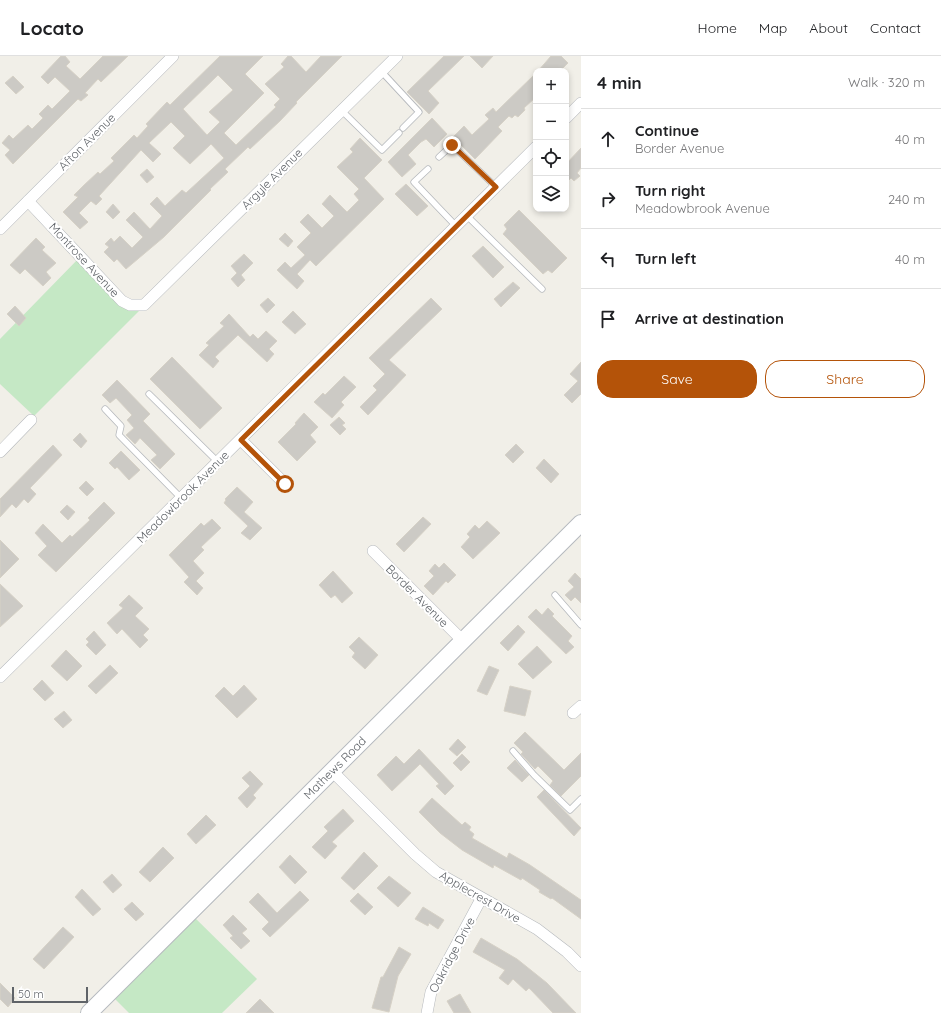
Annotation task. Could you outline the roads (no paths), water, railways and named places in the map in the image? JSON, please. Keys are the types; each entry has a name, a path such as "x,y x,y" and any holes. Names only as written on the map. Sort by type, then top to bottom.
{"street":[{"name":"Afton Avenue","path":"0,228 173,56"},
{"name":"Argyle Avenue","path":"147,303 397,56"},
{"path":"569,115 581,103"},
{"name":"Meadowbrook Avenue","path":"0,677 533,150"},
{"name":"Montrose Avenue","path":"28,201 122,301 130,305 139,306 147,303"},
{"path":"0,452 31,420"},
{"path":"241,440 285,484"},
{"name":"Mathews Road","path":"92,1012 581,523"},
{"name":"Border Avenue","path":"373,551 463,641"},
{"name":"Applecrest Drive","path":"332,771 415,854 436,872 481,899 537,929 567,952 581,966"},
{"name":"Oakridge Drive","path":"427,1013 432,992 481,899"}],"lane":[{"path":"381,71 419,112 403,128"},
{"path":"341,110 382,150 399,133"},
{"path":"439,157 452,145 496,187"},
{"path":"428,169 414,182 456,226"},
{"path":"467,216 542,289"},
{"path":"149,394 218,462"},
{"path":"106,409 121,426 119,435 182,498"},
{"path":"555,595 581,625"},
{"path":"513,751 534,775 570,810 581,799"}]}
